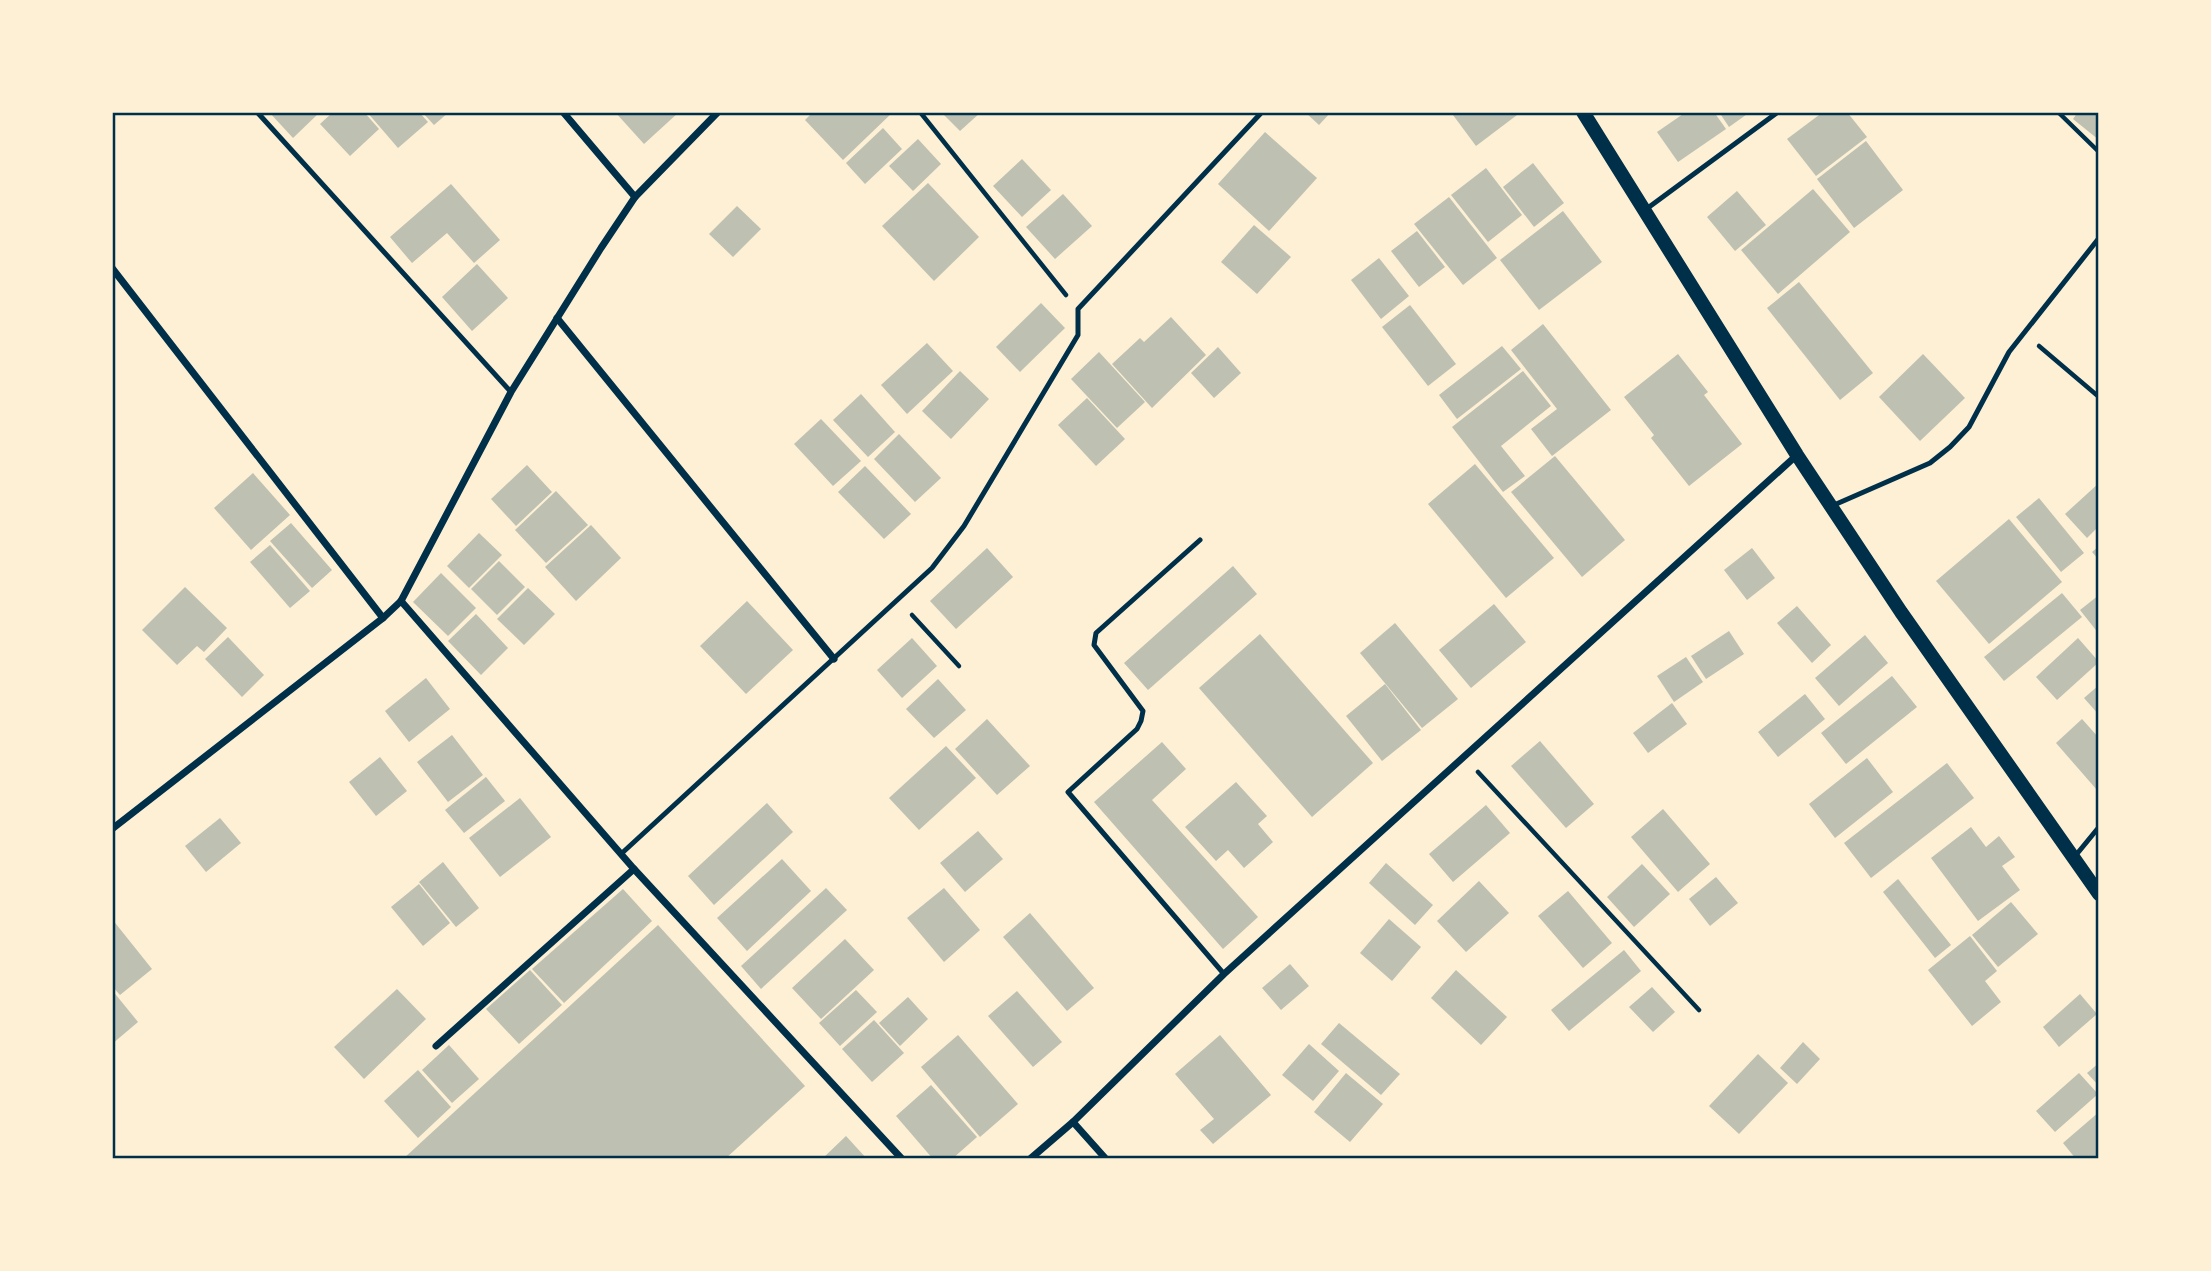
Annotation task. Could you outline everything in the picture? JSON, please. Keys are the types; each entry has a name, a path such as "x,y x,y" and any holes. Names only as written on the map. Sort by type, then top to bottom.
{"main road":[{"path":"1583,112 1831,507 1901,612 2099,894"}],"street":[{"path":"563,112 635,197"},
{"path":"112,829 383,618 401,601 511,392 635,197 719,112"},
{"path":"112,268 383,618"},
{"path":"557,317 834,659"},
{"path":"1030,1159 1073,1122 1224,974 1797,455"},
{"path":"401,601 634,869 902,1159"},
{"path":"436,1046 634,869"},
{"path":"1073,1122 1106,1159"}],"lane":[{"path":"257,112 511,392"},
{"path":"621,854 932,568 964,526 1078,335 1078,309 1262,112"},
{"path":"1645,211 1778,112"},
{"path":"1831,507 1930,463 1951,447 1969,427 2009,352 2099,238"},
{"path":"1200,540 1096,633 1094,645 1143,711 1137,729 1069,792 1224,974"},
{"path":"2074,858 2099,827"}],"path":[{"path":"920,112 1078,309"},
{"path":"2058,112 2099,152"},
{"path":"2025,334 2099,397"},
{"path":"898,600 959,666"},
{"path":"1464,758 1699,1010"}],"building":[{"path":"269,112 320,112 293,138"},
{"path":"333,112 364,112 379,129 350,156 320,124"},
{"path":"367,112 419,112 428,122 398,148"},
{"path":"422,112 449,112 434,125"},
{"path":"615,112 679,112 644,144"},
{"path":"813,112 893,112 843,160 805,120"},
{"path":"941,112 981,112 960,131"},
{"path":"1305,112 1331,112 1319,125"},
{"path":"1458,112 1521,112 1476,146 1453,115"},
{"path":"1686,112 1714,112 1726,129 1678,162 1657,132"},
{"path":"1719,112 1750,112 1729,127"},
{"path":"1823,112 1847,112 1867,137 1816,176 1787,139"},
{"path":"2078,112 2099,112 2099,140 2073,119"},
{"path":"883,128 902,149 865,184 846,163"},
{"path":"1265,132 1317,178 1269,231 1218,184"},
{"path":"918,139 941,164 913,191 889,166"},
{"path":"1866,141 1903,190 1854,228 1817,179"},
{"path":"1022,159 1051,190 1022,217 993,186"},
{"path":"1533,163 1564,203 1534,227 1503,187"},
{"path":"1486,168 1522,215 1488,242 1451,195"},
{"path":"928,183 979,237 934,281 882,226"},
{"path":"451,184 500,240 474,263 447,233 412,263 390,237"},
{"path":"1813,189 1850,232 1778,294 1741,250"},
{"path":"1737,191 1766,225 1735,251 1707,217"},
{"path":"1063,194 1092,226 1055,259 1026,227"},
{"path":"1449,197 1497,258 1463,285 1414,224"},
{"path":"737,206 761,229 733,257 709,234"},
{"path":"1563,211 1602,262 1539,310 1500,260"},
{"path":"1254,225 1291,257 1257,294 1221,262"},
{"path":"1417,231 1445,267 1419,287 1391,251"},
{"path":"1379,258 1409,296 1381,319 1351,280"},
{"path":"477,264 508,298 472,331 442,297"},
{"path":"1799,282 1873,373 1840,400 1767,308"},
{"path":"1041,303 1065,328 1020,372 996,347"},
{"path":"1410,305 1456,364 1428,386 1382,327"},
{"path":"1171,317 1206,355 1152,408 1112,364 1140,338 1144,342"},
{"path":"1543,324 1611,410 1552,456 1531,429 1557,409 1511,350"},
{"path":"927,343 953,371 907,414 881,385"},
{"path":"1502,346 1521,369 1457,419 1439,395"},
{"path":"1218,347 1241,373 1214,398 1191,373"},
{"path":"1099,352 1145,402 1117,428 1071,379"},
{"path":"1678,354 1708,392 1704,395 1742,444 1689,486 1651,438 1654,435 1624,397"},
{"path":"1923,354 1965,398 1920,441 1879,397"},
{"path":"960,371 989,399 951,439 922,411"},
{"path":"1523,371 1551,406 1501,446 1525,476 1503,492 1452,427"},
{"path":"861,394 895,432 868,457 833,420"},
{"path":"1087,398 1125,439 1096,466 1058,425"},
{"path":"821,419 861,461 833,486 794,444"},
{"path":"899,434 941,478 915,502 874,459"},
{"path":"1555,456 1625,540 1582,577 1511,492"},
{"path":"1475,464 1554,558 1506,598 1428,504"},
{"path":"527,465 552,492 516,526 491,499"},
{"path":"865,466 911,514 884,539 838,492"},
{"path":"253,473 290,515 251,550 214,508"},
{"path":"2099,483 2099,526 2087,538 2065,514"},
{"path":"556,491 588,525 546,563 515,530"},
{"path":"2039,498 2084,553 2061,572 2016,517"},
{"path":"2009,519 2062,582 1989,644 1936,581"},
{"path":"291,523 332,570 312,588 270,541"},
{"path":"591,525 621,558 576,601 545,567"},
{"path":"479,533 502,555 469,588 447,566"},
{"path":"270,545 310,591 290,608 250,562"},
{"path":"2099,546 2099,560 2092,552"},
{"path":"987,548 1013,577 956,629 930,601"},
{"path":"1752,548 1775,578 1747,600 1724,570"},
{"path":"499,561 525,587 497,615 471,589"},
{"path":"1233,566 1257,594 1148,690 1124,663"},
{"path":"441,573 476,608 448,636 413,602"},
{"path":"185,587 227,628 204,652 197,646 177,665 142,630"},
{"path":"528,588 555,614 524,645 497,619"},
{"path":"2062,593 2082,617 2004,681 1984,657"},
{"path":"2099,595 2099,634 2080,610"},
{"path":"747,601 793,650 746,694 700,646"},
{"path":"1494,604 1526,642 1471,688 1439,650"},
{"path":"1797,606 1831,645 1812,663 1777,623"},
{"path":"476,614 508,648 481,675 448,641"},
{"path":"1395,623 1458,699 1422,728 1360,653"},
{"path":"1729,631 1744,654 1706,679 1691,656"},
{"path":"1260,634 1373,763 1312,817 1199,688"},
{"path":"1865,635 1888,663 1839,706 1815,678"},
{"path":"228,637 264,675 242,697 205,659"},
{"path":"912,638 937,666 902,698 877,670"},
{"path":"2078,638 2099,662 2057,700 2036,677"},
{"path":"1686,657 1703,682 1674,702 1657,676"},
{"path":"1892,676 1917,707 1846,764 1821,733"},
{"path":"426,678 450,709 409,742 385,711"},
{"path":"938,679 966,710 934,738 906,709"},
{"path":"1385,684 1421,730 1382,761 1346,716"},
{"path":"2099,685 2099,715 2084,698"},
{"path":"1805,694 1825,719 1778,757 1758,732"},
{"path":"1672,703 1687,724 1648,753 1633,733"},
{"path":"987,719 1030,766 997,795 955,749"},
{"path":"2082,719 2099,738 2097,790 2056,743"},
{"path":"452,735 483,775 448,802 417,762"},
{"path":"1540,741 1594,804 1566,828 1511,766"},
{"path":"1162,742 1186,769 1152,800 1258,917 1223,949 1094,802"},
{"path":"946,746 976,778 919,830 889,798"},
{"path":"380,757 407,791 376,816 349,782"},
{"path":"1867,758 1893,792 1835,838 1809,804"},
{"path":"1947,763 1974,798 1871,878 1844,843"},
{"path":"486,777 505,801 464,833 445,810"},
{"path":"1236,782 1267,816 1258,824 1273,842 1244,868 1228,850 1216,861 1185,827"},
{"path":"520,798 551,837 500,877 469,838"},
{"path":"767,803 793,832 714,905 688,876"},
{"path":"1486,805 1510,833 1453,882 1429,854"},
{"path":"1663,809 1710,864 1678,892 1631,837"},
{"path":"220,818 241,843 206,872 185,846"},
{"path":"1971,827 1986,847 1999,836 2015,857 2002,866 2020,890 1978,921 1931,858"},
{"path":"978,831 1003,859 965,892 940,863"},
{"path":"782,859 811,891 747,951 717,918"},
{"path":"443,862 479,908 456,927 419,882"},
{"path":"1386,863 1433,905 1415,925 1369,883"},
{"path":"1642,864 1670,894 1634,927 1607,897"},
{"path":"1716,877 1738,903 1710,926 1689,899"},
{"path":"1898,879 1951,945 1935,958 1883,892"},
{"path":"1479,881 1509,913 1466,952 1437,921"},
{"path":"419,884 450,923 423,946 391,907"},
{"path":"826,888 847,910 761,989 741,966"},
{"path":"944,888 980,930 944,962 907,918"},
{"path":"623,889 652,921 564,1003 532,969"},
{"path":"1568,891 1612,943 1583,968 1538,916"},
{"path":"2011,902 2038,934 1998,967 1972,935"},
{"path":"1030,913 1094,988 1067,1011 1003,937"},
{"path":"112,919 152,969 120,995 112,986"},
{"path":"1389,919 1421,947 1392,981 1360,953"},
{"path":"658,925 805,1086 725,1159 403,1159"},
{"path":"1970,936 1997,971 1985,981 2001,1002 1972,1026 1928,970"},
{"path":"845,939 874,970 821,1019 792,988"},
{"path":"1624,950 1641,971 1569,1031 1551,1010"},
{"path":"1290,964 1309,986 1281,1010 1262,988"},
{"path":"530,970 562,1005 519,1044 486,1009"},
{"path":"1456,970 1507,1017 1481,1045 1431,998"},
{"path":"1652,987 1675,1012 1653,1032 1629,1007"},
{"path":"397,989 426,1019 364,1079 334,1047"},
{"path":"112,990 138,1022 112,1044"},
{"path":"856,990 877,1012 840,1046 819,1023"},
{"path":"1017,991 1062,1042 1033,1067 988,1016"},
{"path":"2080,994 2097,1014 2059,1047 2043,1027"},
{"path":"908,997 928,1019 900,1046 879,1023"},
{"path":"874,1020 904,1053 872,1082 842,1049"},
{"path":"1339,1023 1400,1074 1381,1095 1321,1044"},
{"path":"958,1035 1018,1104 980,1137 921,1067"},
{"path":"1220,1035 1271,1095 1213,1144 1200,1130 1214,1119 1175,1074"},
{"path":"1803,1042 1820,1059 1797,1084 1780,1068"},
{"path":"1309,1044 1339,1071 1313,1101 1282,1075"},
{"path":"449,1045 479,1079 452,1103 422,1070"},
{"path":"1758,1054 1788,1083 1739,1134 1709,1106"},
{"path":"2099,1063 2099,1086 2087,1073"},
{"path":"418,1070 451,1107 418,1138 384,1101"},
{"path":"1346,1073 1383,1104 1350,1142 1314,1112"},
{"path":"2079,1073 2098,1094 2055,1132 2036,1111"},
{"path":"931,1085 977,1137 952,1159 933,1159 896,1116"},
{"path":"2099,1112 2099,1159 2076,1159 2063,1143"},
{"path":"846,1136 867,1159 822,1159"}]}
